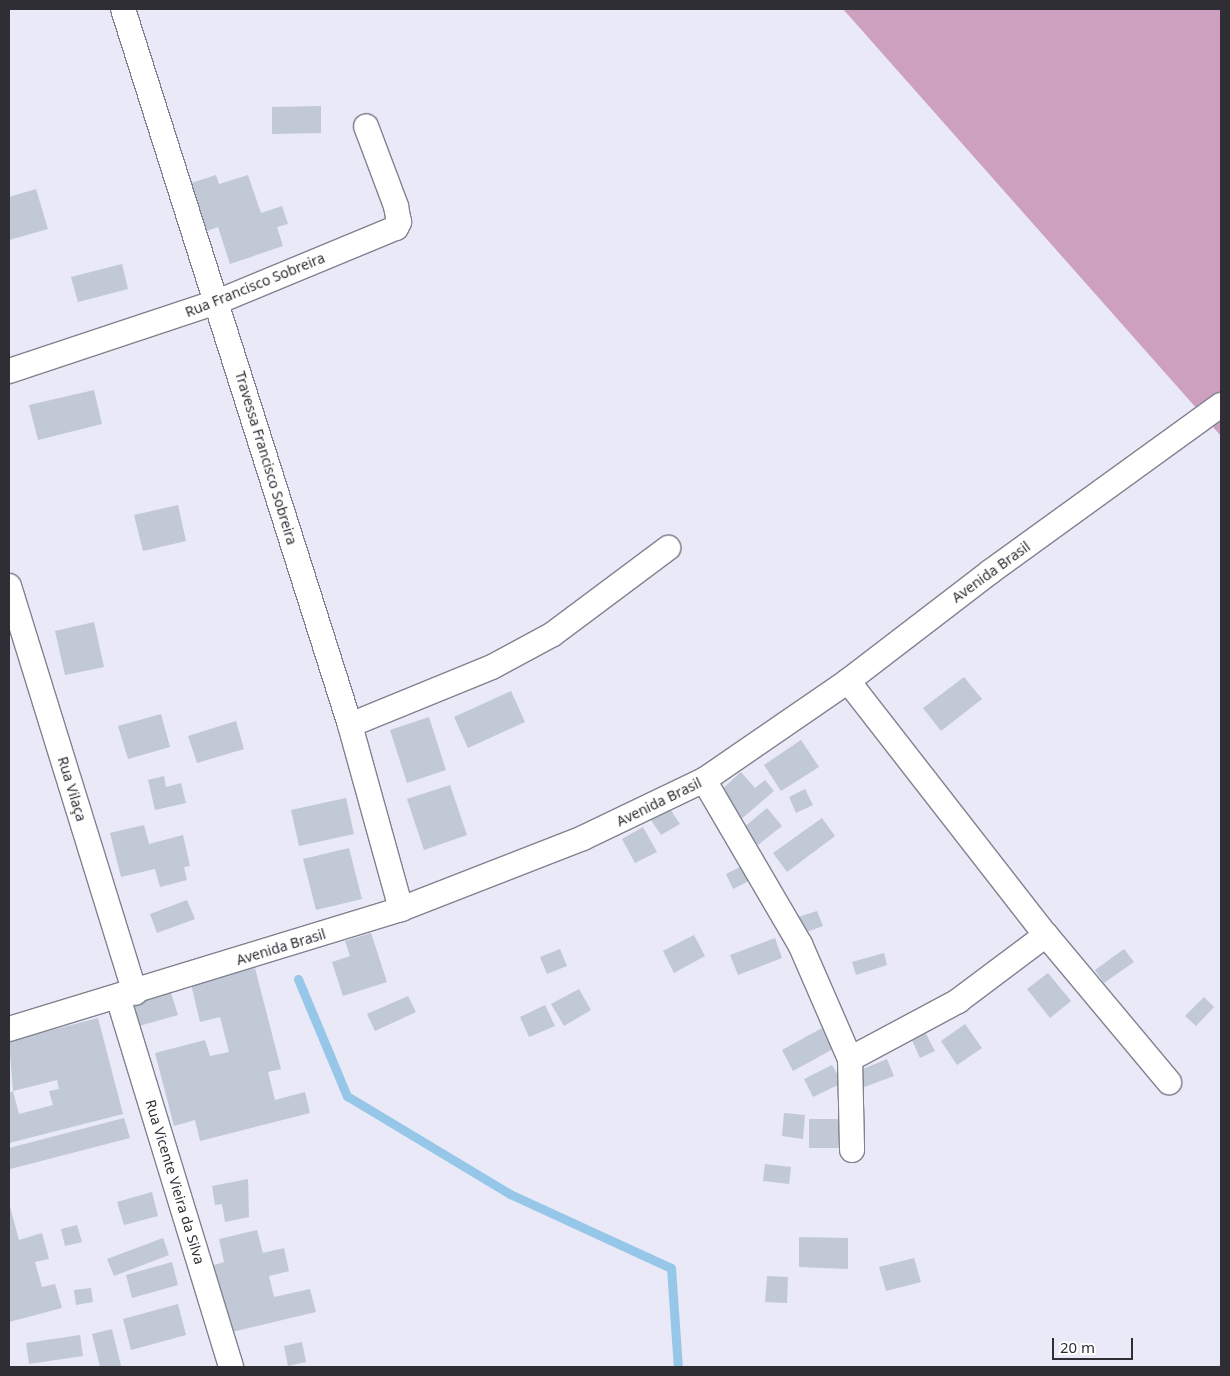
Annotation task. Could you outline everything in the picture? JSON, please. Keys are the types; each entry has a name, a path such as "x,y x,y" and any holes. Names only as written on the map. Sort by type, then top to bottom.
{"street":[{"name":"Travessa Francisco Sobreira","path":"122,9 217,302 350,725 401,909"},
{"name":"Rua Francisco Sobreira","path":"9,371 217,302 396,228 399,222 396,206 366,126"},
{"name":"Avenida Brasil","path":"9,1029 127,995 401,909 583,838 704,780 848,682 990,572 1221,405"},
{"path":"350,725 492,667 553,634 668,548"},
{"name":"Rua Vilaça","path":"9,586 127,995"},
{"path":"848,682 1046,935 1170,1082"},
{"path":"704,780 800,944 850,1059 852,1150"},
{"path":"850,1059 958,1002 1046,935"},
{"name":"Rua Vicente Vieira da Silva","path":"127,995 231,1367"}],"shaded area":[{"path":"843,9 1221,9 1221,436"}],"building":[{"path":"321,106 321,133 272,134 272,107"},
{"path":"216,175 219,184 248,175 261,213 282,206 288,224 277,227 283,246 230,264 218,227 204,232 188,184"},
{"path":"36,189 48,229 9,240 9,197"},
{"path":"122,264 128,289 78,302 71,277"},
{"path":"94,390 102,424 38,440 29,405"},
{"path":"178,505 186,541 143,551 134,515"},
{"path":"94,622 104,667 65,675 55,631"},
{"path":"964,677 982,699 941,731 923,708"},
{"path":"511,691 525,722 468,748 454,717"},
{"path":"161,714 170,747 128,759 118,726"},
{"path":"429,717 446,770 407,783 390,730"},
{"path":"236,721 244,749 197,763 188,736"},
{"path":"801,740 819,767 781,791 764,765"},
{"path":"741,772 755,788 765,780 774,791 739,821 730,811 734,807 720,791"},
{"path":"164,776 166,787 181,783 186,803 155,810 148,780"},
{"path":"450,785 467,835 424,850 407,799"},
{"path":"805,789 813,805 796,813 789,797"},
{"path":"346,798 354,834 299,846 291,810"},
{"path":"767,808 782,826 758,845 743,828"},
{"path":"670,809 680,824 661,835 651,820"},
{"path":"822,818 835,836 787,872 773,853"},
{"path":"144,825 149,844 183,835 190,866 184,867 187,880 160,887 155,869 121,877 110,833"},
{"path":"643,827 657,852 635,863 622,839"},
{"path":"349,848 362,899 316,910 303,859"},
{"path":"742,866 749,881 733,889 726,874"},
{"path":"187,900 195,919 157,933 150,914"},
{"path":"817,911 823,926 804,933 798,917"},
{"path":"371,933 387,982 343,996 332,962 350,956 345,941"},
{"path":"694,935 705,956 674,973 663,951"},
{"path":"775,938 782,958 738,975 730,955"},
{"path":"560,949 567,966 547,974 540,957"},
{"path":"1124,949 1134,962 1104,983 1095,970"},
{"path":"884,953 887,965 856,975 852,962"},
{"path":"255,968 281,1069 268,1072 275,1100 305,1092 310,1113 200,1141 195,1120 174,1126 155,1053 205,1040 210,1056 229,1052 220,1017 200,1022 191,984"},
{"path":"1048,973 1071,1001 1050,1018 1027,989"},
{"path":"579,989 591,1010 564,1026 551,1004"},
{"path":"170,990 178,1015 139,1026 131,1001"},
{"path":"408,996 416,1012 375,1031 367,1014"},
{"path":"1204,997 1214,1007 1196,1026 1185,1016"},
{"path":"545,1005 555,1026 529,1037 520,1017"},
{"path":"98,1018 123,1114 9,1143 9,1093 13,1091 9,1041","holes":["57,1080 59,1089 49,1091 53,1105 19,1114 13,1091"]},
{"path":"965,1024 982,1048 957,1065 941,1041"},
{"path":"822,1028 833,1049 793,1071 782,1050"},
{"path":"925,1032 935,1051 920,1058 911,1038"},
{"path":"887,1059 894,1076 864,1087 858,1071"},
{"path":"832,1065 842,1083 813,1097 804,1079"},
{"path":"784,1113 805,1115 803,1139 782,1136"},
{"path":"124,1118 130,1138 10,1169 9,1148"},
{"path":"809,1119 841,1119 841,1148 809,1148"},
{"path":"765,1164 791,1167 789,1184 763,1181"},
{"path":"248,1179 249,1217 225,1222 222,1204 215,1205 212,1186"},
{"path":"152,1192 158,1216 124,1225 117,1202"},
{"path":"9,1203 19,1240 42,1233 49,1259 35,1262 42,1287 55,1284 62,1308 9,1322"},
{"path":"77,1225 82,1242 65,1246 61,1229"},
{"path":"257,1230 263,1253 284,1248 289,1271 269,1276 274,1297 310,1289 316,1312 228,1333 211,1266 224,1262 219,1239"},
{"path":"799,1237 848,1238 848,1269 799,1267"},
{"path":"163,1238 169,1255 114,1276 107,1259"},
{"path":"914,1258 921,1282 886,1291 879,1267"},
{"path":"172,1262 178,1285 132,1298 126,1275"},
{"path":"767,1276 788,1277 787,1303 765,1302"},
{"path":"91,1288 93,1302 76,1305 74,1290"},
{"path":"178,1304 186,1335 131,1350 123,1319"},
{"path":"112,1329 121,1366 100,1367 92,1334"},
{"path":"80,1335 83,1356 29,1364 26,1343"},
{"path":"302,1342 306,1362 288,1366 284,1346"}],"waterway":[{"path":"298,979 347,1096 510,1194 671,1268 678,1367"}]}
